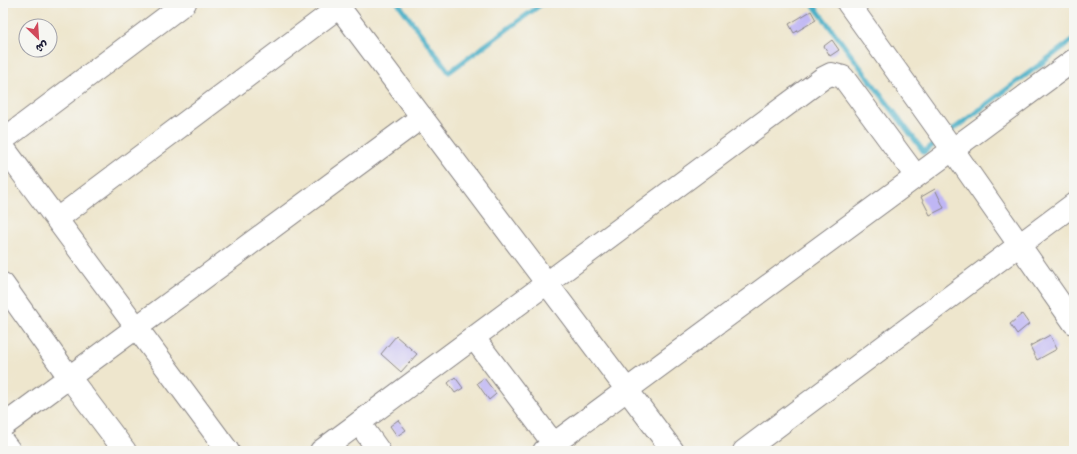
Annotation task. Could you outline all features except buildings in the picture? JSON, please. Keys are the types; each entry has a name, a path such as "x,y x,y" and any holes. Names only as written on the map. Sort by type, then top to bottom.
{"street":[{"path":"3,140 185,3"},
{"path":"848,3 1074,323"},
{"path":"57,219 338,5 673,451"},
{"path":"474,338 552,449 627,390 1074,60"},
{"path":"321,451 823,78 831,74 843,77 916,176"},
{"path":"3,426 422,117"},
{"path":"3,147 228,451"},
{"path":"744,451 1074,204"},
{"path":"3,284 69,377 125,451"},
{"path":"359,423 379,451"},
{"path":"3,442 10,451"}],"waterway":[{"path":"398,3 449,72 543,3"},
{"path":"812,3 924,152 939,140"},
{"path":"947,134 1074,39"}]}
